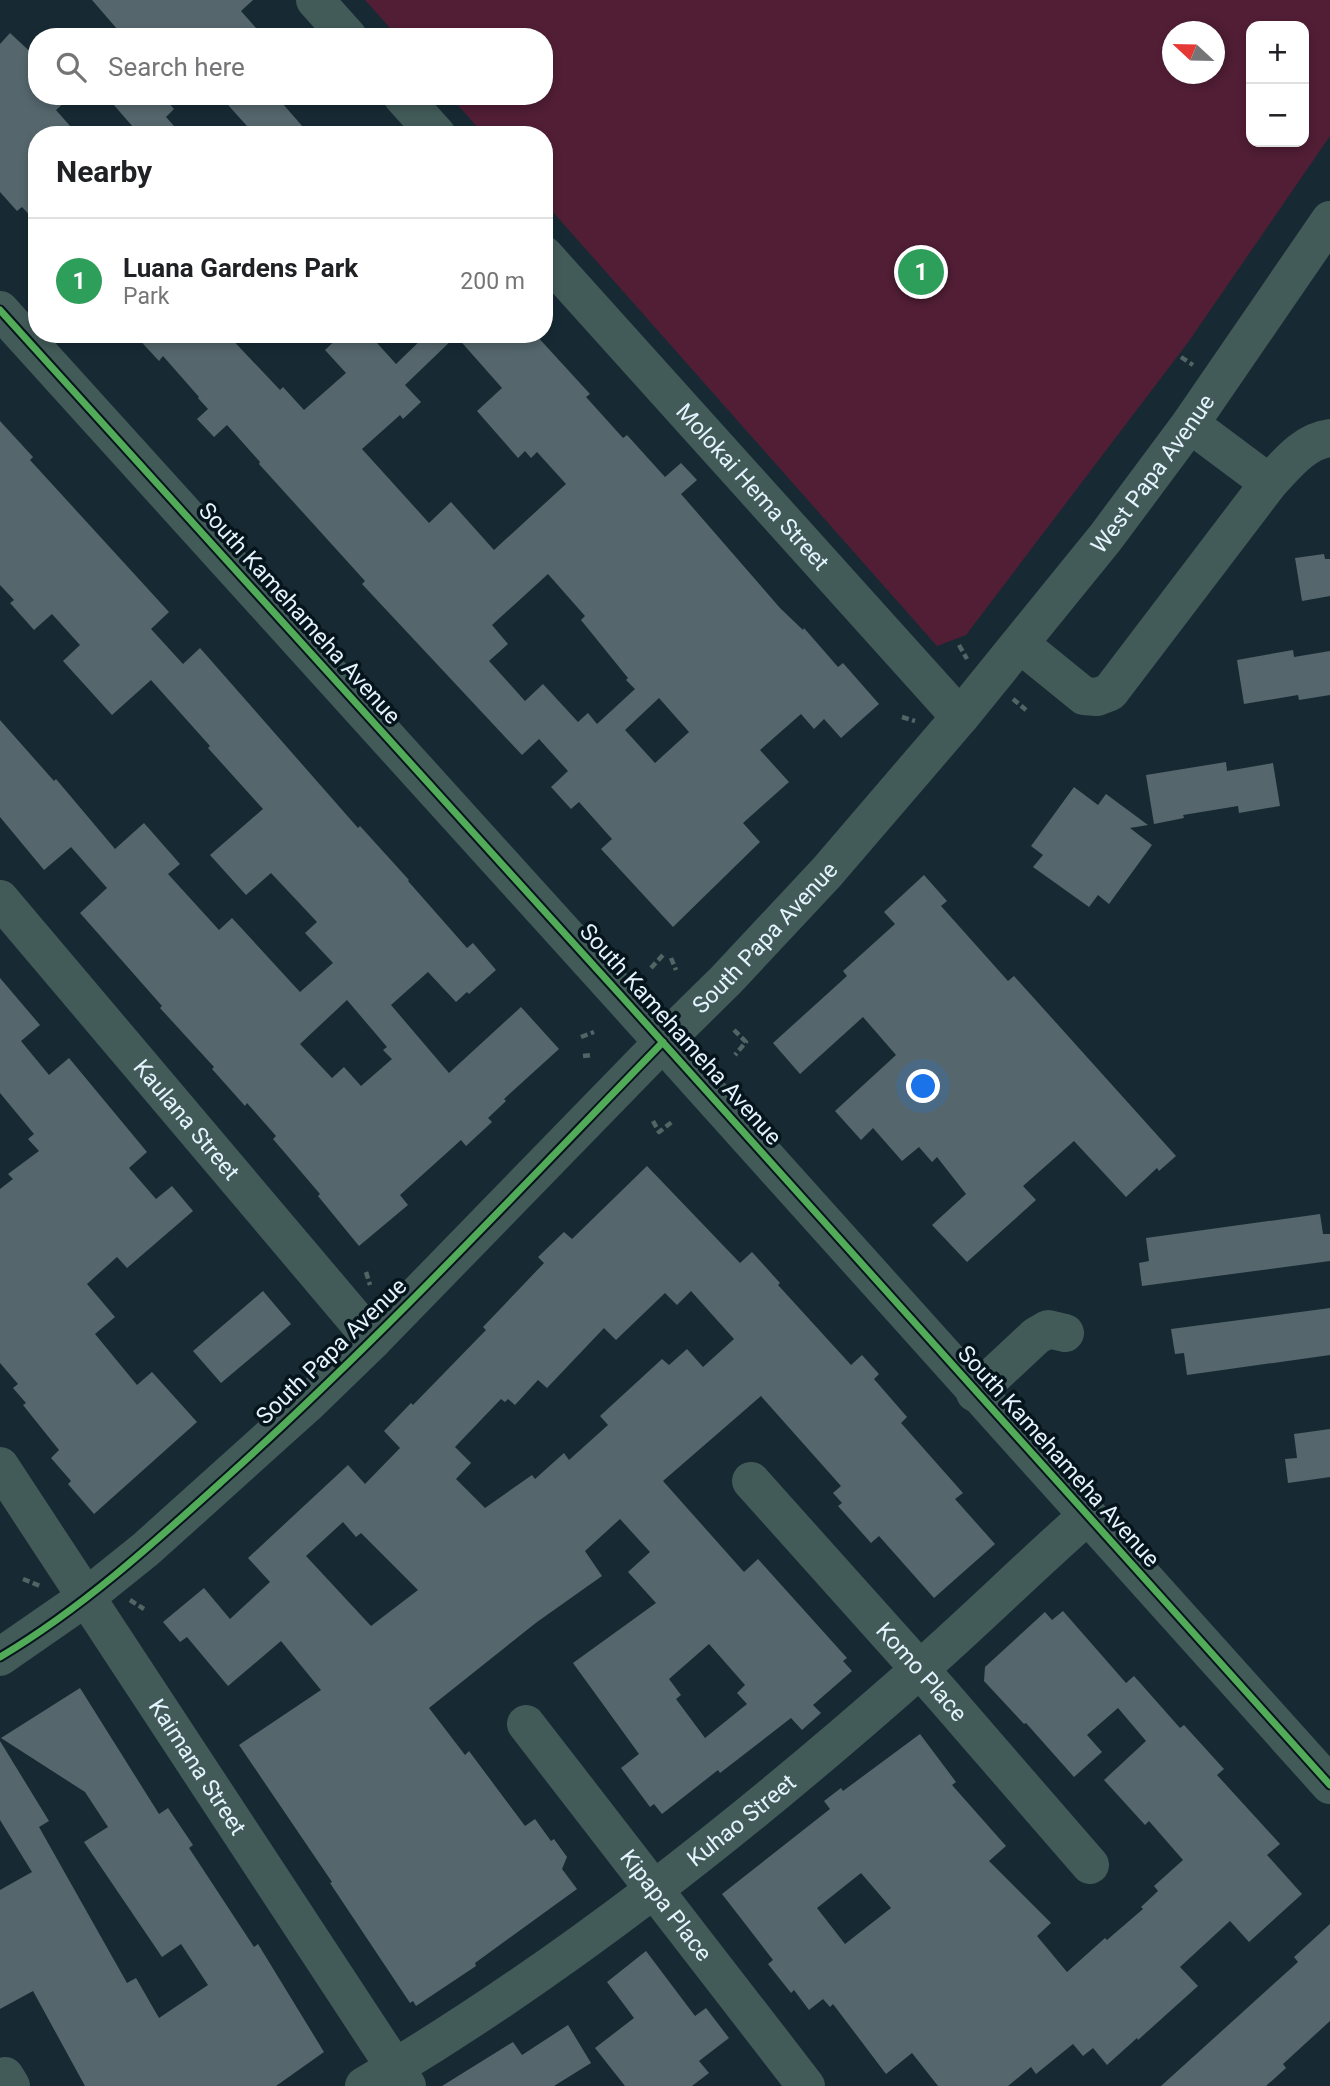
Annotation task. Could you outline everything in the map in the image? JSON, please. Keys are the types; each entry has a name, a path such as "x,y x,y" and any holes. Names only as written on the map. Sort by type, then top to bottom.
{"street":[{"path":"315,0 340,28"},
{"path":"410,105 429,126"},
{"name":"West Papa Avenue","path":"960,717 1105,537 1191,424 1330,220"},
{"name":"Molokai Hema Street","path":"553,264 960,717"},
{"name":"South Kamehameha Avenue","path":"0,310 28,341"},
{"name":"South Kamehameha Avenue","path":"30,343 663,1042 1087,1516 1324,1769"},
{"path":"1191,424 1269,483"},
{"path":"1020,644 1084,696 1097,697 1110,692 1269,483 1294,455 1322,439 1330,438"},
{"name":"South Papa Avenue","path":"0,1657 85,1598 197,1503 306,1405 373,1340 726,980 827,872 960,717"},
{"name":"Kaulana Street","path":"0,898 373,1340"},
{"path":"975,1392 1036,1336 1048,1329 1065,1334"},
{"name":"Kaimana Street","path":"0,1466 402,2077"},
{"name":"Komo Place","path":"751,1481 920,1669 1090,1865"},
{"name":"Kuhao Street","path":"364,2086 402,2077 654,1889 775,1792 920,1669 1087,1516"},
{"name":"Kipapa Place","path":"526,1724 806,2086"}],"path":[{"path":"959,645 969,663"},
{"path":"1010,696 1026,710"},
{"path":"902,717 919,722"},
{"path":"651,968 663,955"},
{"path":"671,958 676,970"},
{"path":"734,1030 746,1042 735,1055"},
{"path":"581,1037 594,1032"},
{"path":"583,1056 592,1055"},
{"path":"653,1121 659,1132 672,1122"}],"shaded area":[{"path":"365,0 1330,0 1330,136 1189,341 966,635 937,646 553,212 553,126 476,126 458,105 553,105 553,28 390,28"}],"building":[{"path":"92,0 253,0 241,11 256,28 116,28"},
{"path":"10,33 28,50 28,105 62,105 56,110 70,126 28,126 28,213 22,207 17,211 0,192 0,44"},
{"path":"114,105 171,105 174,109 166,117 174,126 132,126"},
{"path":"228,105 284,105 302,126 247,126"},
{"path":"142,343 236,343 280,390 283,387 304,410 346,373 325,350 332,343 377,343 396,364 418,343 449,343 405,385 421,402 403,419 400,415 362,449 429,523 451,502 494,550 566,484 537,452 531,458 525,451 518,458 477,411 502,388 462,343 543,343 590,394 586,397 623,438 627,435 665,477 681,463 697,480 681,494 780,608 803,630 804,628 838,667 843,663 879,704 841,738 824,719 814,729 801,714 760,750 789,782 743,823 760,842 673,927 601,849 612,839 579,802 571,809 551,787 568,771 539,739 522,755 362,584 365,581 227,425 214,437 197,419 208,409 163,356 159,361","holes":["548,574 585,616 581,620 635,689 597,724 588,713 578,722 543,684 525,701 489,661 508,644 492,625","659,698 689,732 655,763 625,730"]},
{"path":"0,421 33,457 30,460 169,612 151,629 183,664 200,648 467,948 473,943 496,970 456,1002 428,972 391,1005 449,1073 521,1007 559,1049 504,1099 506,1101 488,1118 492,1122 466,1146 461,1140 400,1195 408,1205 359,1246 318,1196 320,1194 273,1139 276,1136 212,1069 214,1067 80,913 107,888 71,847 44,870 0,817 0,720 54,781 56,779 115,849 144,823 180,864 168,874 219,930 232,918 300,992 333,963 305,933 317,922 271,873 246,895 210,855 263,809 151,680 112,715 63,661 80,645 52,614 34,630 10,603 14,600 0,585","holes":["347,1000 387,1047 383,1050 392,1059 361,1086 344,1067 332,1078 300,1044"]},
{"path":"1324,554 1325,559 1330,559 1330,596 1302,601 1295,558"},
{"path":"1293,650 1294,657 1330,651 1330,695 1299,700 1298,695 1244,704 1237,660"},
{"path":"1226,762 1227,771 1273,763 1280,806 1239,813 1238,806 1183,815 1184,818 1154,824 1146,775"},
{"path":"1074,787 1098,805 1106,794 1148,825 1130,828 1152,845 1109,904 1098,895 1089,907 1033,867 1043,855 1031,846"},
{"path":"924,875 947,901 941,906 1008,981 1014,976 1176,1156 1159,1171 1157,1168 1126,1197 1074,1141 1023,1186 1036,1200 967,1262 932,1225 966,1194 937,1157 932,1162 919,1147 902,1161 873,1128 861,1140 835,1111 896,1055 863,1017 800,1074 773,1043 847,976 843,971 895,924 884,912"},
{"path":"0,978 40,1025 21,1041 49,1075 69,1058 147,1152 129,1168 156,1199 172,1186 193,1211 127,1268 117,1257 87,1284 115,1317 95,1334 137,1385 152,1372 197,1422 94,1514 68,1484 71,1481 51,1458 59,1450 23,1405 26,1403 13,1388 18,1384 0,1363 0,1189 13,1179 8,1174 39,1151 28,1139 34,1134 0,1093"},
{"path":"647,1166 740,1263 752,1252 780,1283 778,1285 851,1365 862,1355 879,1374 874,1379 907,1417 901,1423 963,1493 955,1499 995,1544 934,1598 879,1536 871,1543 838,1506 842,1503 833,1493 841,1486 761,1396 663,1481 744,1572 758,1559 847,1658 843,1661 852,1671 813,1705 821,1713 802,1730 791,1718 662,1814 654,1804 650,1807 621,1768 639,1754 573,1663 656,1603 628,1572 650,1552 620,1519 585,1551 602,1576 537,1622 429,1708 465,1755 469,1751 525,1826 535,1819 551,1841 554,1839 567,1857 562,1869 577,1889 475,1963 476,1966 416,2006 413,2001 410,2003 239,1745 321,1690 281,1641 228,1686 187,1637 180,1642 163,1622 204,1588 230,1619 270,1582 248,1558 348,1465 365,1484 400,1448 384,1431 486,1330 483,1327 544,1263 538,1257 564,1232 572,1239","holes":["691,1291 734,1339 703,1367 687,1349 669,1365 662,1359 600,1416 608,1425 569,1460 564,1453 535,1479 532,1475 485,1508 456,1479 471,1463 455,1447 501,1399 505,1402 508,1399 515,1405 538,1380 547,1388 604,1328 616,1340 665,1293 677,1305","343,1522 356,1537 361,1533 418,1590 371,1626 306,1556","709,1644 745,1685 737,1693 747,1704 705,1738 676,1699 681,1695 669,1679"]},
{"path":"1320,1214 1323,1234 1330,1234 1330,1261 1142,1286 1139,1263 1149,1261 1146,1238"},
{"path":"263,1291 291,1324 221,1383 193,1351"},
{"path":"1330,1308 1330,1355 1187,1375 1184,1353 1175,1354 1171,1329"},
{"path":"1330,1429 1330,1477 1288,1483 1285,1459 1297,1458 1294,1434"},
{"path":"1063,1611 1126,1683 1134,1676 1180,1728 1184,1725 1224,1769 1217,1775 1280,1844 1267,1855 1302,1894 1249,1942 1230,1921 1180,1967 1198,1986 1107,2065 1093,2048 1083,2056 1073,2044 1036,2074 1031,2067 1008,2086 938,2086 912,2053 886,2074 833,2004 830,2007 823,1999 809,2010 794,1990 791,1993 768,1964 773,1960 722,1894 830,1809 824,1801 841,1788 843,1791 920,1734 956,1782 952,1785 1006,1846 989,1861 1051,1923 1037,1936 1067,1972 1105,1938 1107,1940 1143,1909 1141,1907 1158,1891 1154,1886 1183,1860 1149,1821 1145,1825 1104,1780 1146,1741 1118,1708 1087,1735 1102,1752 1074,1777 984,1681 985,1667 1045,1612 1052,1620","holes":["861,1873 891,1908 845,1944 817,1908"]},
{"path":"80,1688 159,1814 168,1808 193,1845 189,1848 254,1947 258,1944 324,2052 276,2086 85,2086 33,1991 0,2009 0,1890 32,1872 0,1820 0,1741 49,1821 39,1827 127,1983 136,1978 159,2018 208,1985 181,1944 162,1957 84,1842 108,1827 85,1792 1,1738"},
{"path":"1330,1924 1330,2021 1283,2064 1286,2068 1266,2086 1161,2086 1298,1962 1294,1957"},
{"path":"646,1951 695,2016 706,2008 729,2038 699,2061 709,2073 692,2086 625,2086 595,2048 634,2018 607,1982"},
{"path":"568,2025 591,2063 554,2086 442,2086 513,2042 522,2055"}],"cycle path":[{"path":"0,310 28,341"},
{"path":"30,343 1330,1785"},
{"path":"0,1657 90,1595 174,1525 284,1424 449,1263 663,1042"}],"place":[{"name":"Luana Gardens Park","path":"921,272"}]}
